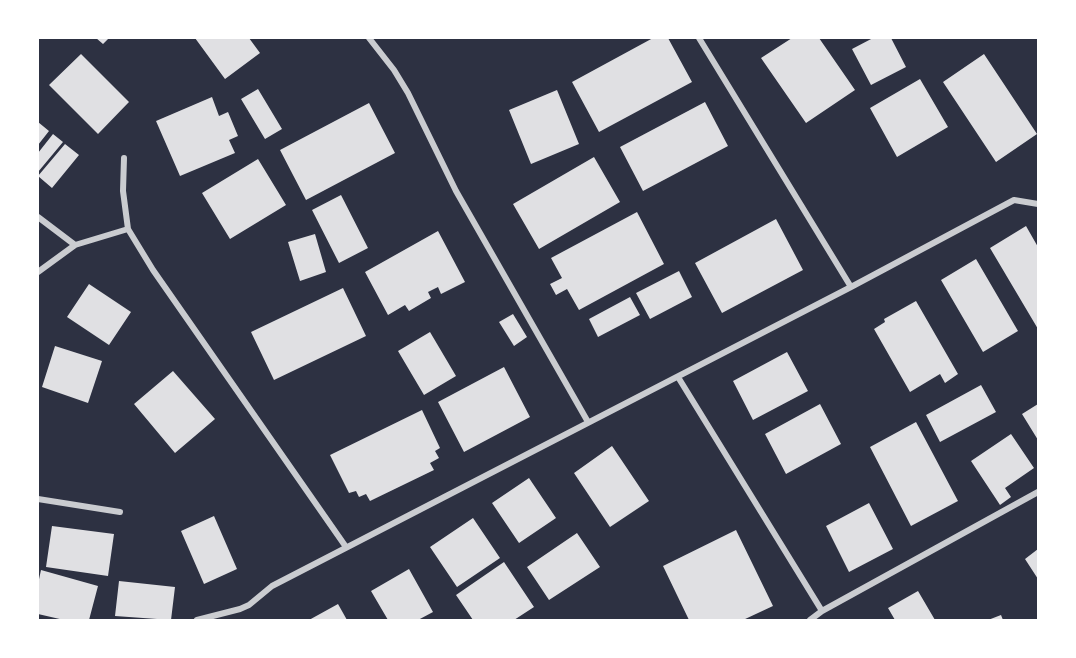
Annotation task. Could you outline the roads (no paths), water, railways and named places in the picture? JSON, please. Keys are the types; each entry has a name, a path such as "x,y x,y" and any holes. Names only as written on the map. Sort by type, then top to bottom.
{"street":[{"path":"369,38 394,70 408,93 456,191 588,422"},
{"path":"699,38 851,287"},
{"path":"124,158 123,191 128,229 153,270 346,547"},
{"path":"197,621 240,609 272,585 678,377 1014,200 1038,204"},
{"path":"38,217 75,245"},
{"path":"38,272 75,245 128,229"},
{"path":"678,377 822,611"},
{"path":"810,621 822,611 1038,492"},
{"path":"38,499 120,512"}]}
